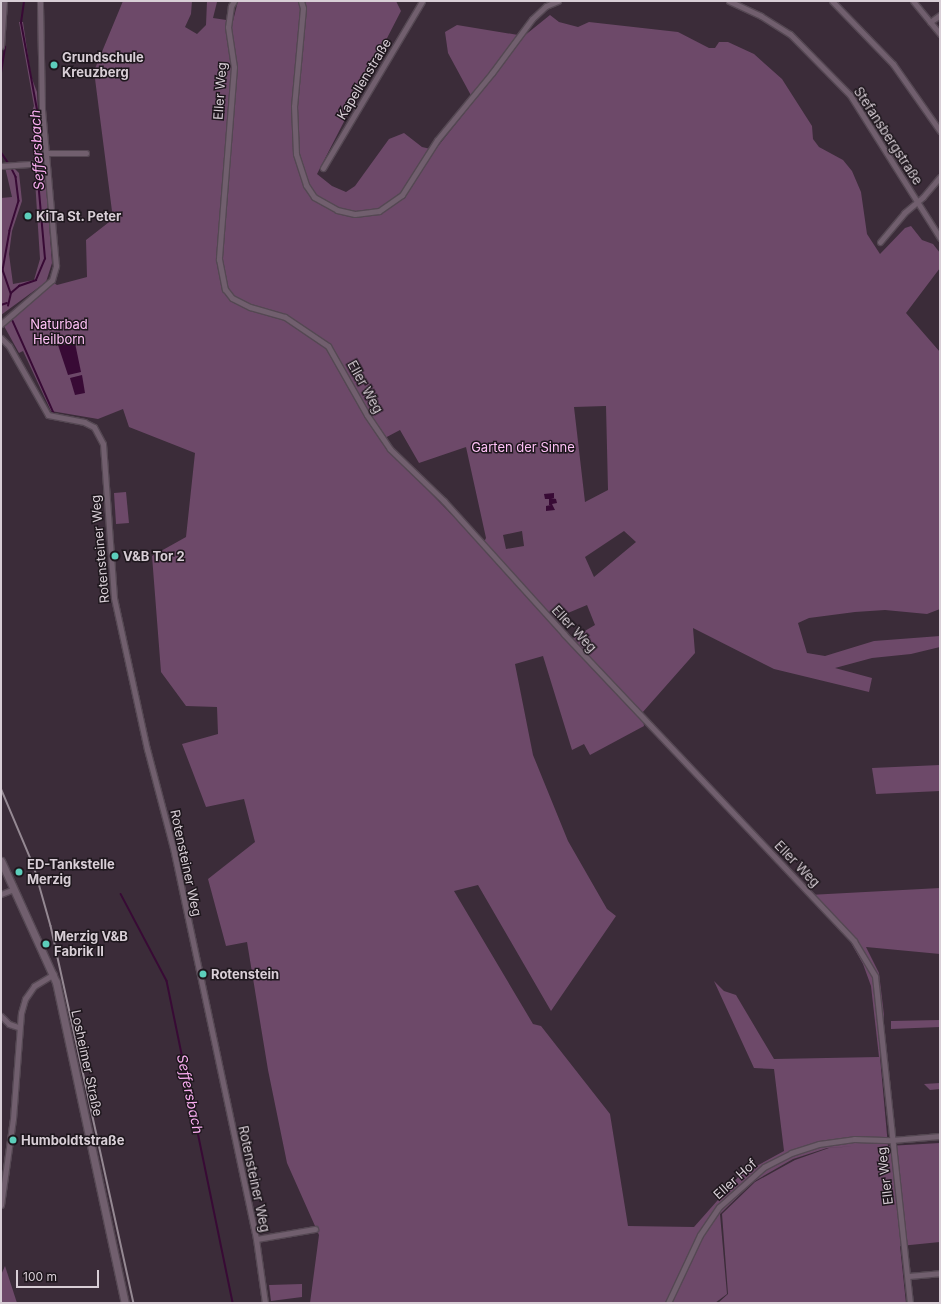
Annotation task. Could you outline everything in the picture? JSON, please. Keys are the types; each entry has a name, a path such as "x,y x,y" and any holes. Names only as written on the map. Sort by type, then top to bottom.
{"main road":[{"name":"Losheimer Straße","path":"1,861 54,974 125,1303"}],"street":[{"path":"1,46 4,1"},
{"path":"1,324 52,280 54,275 45,153 40,1"},
{"name":"Eller Weg","path":"234,1 231,6 228,27 234,67 219,258 225,289 232,298 250,307 285,317 328,346 367,415 390,449 439,496 564,634 854,941 874,976 910,1303"},
{"path":"301,1 294,106 296,154 306,185 314,197 337,210 355,214 379,211 402,195 437,140 492,73 529,23 546,6 558,1"},
{"name":"Kapellenstraße","path":"322,168 422,1"},
{"name":"Stefansbergstraße","path":"729,1 761,16 790,34 850,95 940,238"},
{"path":"832,1 893,64 940,131"},
{"path":"913,1 940,34"},
{"path":"930,22 940,15"},
{"path":"45,153 86,153"},
{"path":"3,166 33,164"},
{"path":"880,242 904,213 918,202 940,177"},
{"name":"Rotensteiner Weg","path":"1,338 9,346 48,415 84,422 94,427 100,435 105,459 114,598 147,749 173,848 256,1239 265,1303"},
{"path":"1,894 14,889"},
{"path":"1,1205 3,1175 13,1119 18,1027 29,992 34,986 54,974"},
{"path":"1,1016 8,1024 18,1027"},
{"name":"Eller Hof","path":"668,1303 700,1235 719,1207 764,1167 791,1153 819,1144 854,1139 892,1140 940,1136"},
{"path":"256,1239 315,1230"},
{"path":"908,1276 940,1273"}],"green space":[{"path":"123,1 192,1 191,14 185,27 197,34 206,25 207,1 217,2 213,18 233,21 238,1 396,1 401,11 317,174 332,186 346,192 355,186 389,139 404,133 422,147 435,150 474,101 448,53 445,32 457,25 524,36 550,15 559,22 578,27 589,22 678,32 709,48 715,48 719,42 728,42 754,54 782,79 812,126 813,139 819,147 843,160 852,171 861,192 867,234 880,254 905,228 911,226 922,240 933,244 940,253 940,268 906,313 940,352 940,609 927,614 885,610 855,612 809,618 798,623 807,653 825,656 874,641 940,636 940,647 911,654 872,658 835,668 872,678 869,692 774,669 693,628 695,653 642,713 644,726 590,755 584,744 572,750 543,656 515,664 533,755 568,841 607,909 616,916 551,1011 478,885 454,891 533,1024 541,1026 610,1114 628,1226 694,1227 740,1175 784,1151 774,1069 754,1068 714,981 724,991 736,995 774,1059 879,1057 871,986 863,964 850,941 809,895 940,888 940,954 866,947 879,973 884,1015 880,1057 888,1146 940,1143 940,1242 900,1246 906,1303 718,1303 728,1294 722,1214 755,1182 795,1160 829,1148 857,1146 827,1148 793,1159 753,1182 720,1214 727,1294 715,1303 310,1303 319,1235 287,1163 268,1070 247,942 226,946 208,879 255,842 244,799 206,807 182,744 218,734 217,707 186,706 161,672 152,556 186,537 195,453 129,427 123,409 98,419 51,411 23,351 19,353 4,326 54,283 57,285 87,277 86,240 113,219 94,71","holes":["606,406 608,490 585,502 574,407","400,430 419,463 466,447 486,538 482,546 415,477 383,439","522,531 524,546 506,549 503,535","624,531 636,542 594,577 585,557","587,605 595,625 571,639 556,618"]},
{"path":"19,22 23,22 31,76 37,92 40,161 34,162 32,111 34,106"},
{"path":"34,164 42,165 46,185 52,263 46,282 1,315 1,198 12,197 5,167 12,166 19,173 22,201 12,231 9,254 13,284 34,280 40,259"},
{"path":"126,492 129,523 116,524 114,493"},
{"path":"940,765 940,791 876,794 872,768"},
{"path":"940,1020 940,1027 891,1029 891,1021"},
{"path":"940,1083 940,1089 930,1090 924,1084"},
{"path":"5,1266 17,1303 1,1303 1,1275"},
{"path":"302,1284 302,1297 271,1301 269,1285"}],"shaded area":[{"path":"75,343 81,372 68,375 58,345"},
{"path":"82,375 85,393 75,395 70,378"},
{"path":"554,493 554,498 551,498 556,499 557,503 552,504 555,510 546,511 546,506 551,505 549,505 549,499 545,499 544,494"}],"waterway":[{"name":"Seffersbach","path":"8,306 11,293 19,286 36,280 45,259 36,159 37,110 21,23 24,1"},
{"path":"1,73 5,47"},
{"path":"1,152 9,164"},
{"path":"11,167 16,177 19,201 10,231 3,270 11,293"},
{"path":"1,305 7,303"},
{"name":"Seffersbach","path":"13,321 54,413"},
{"name":"Seffersbach","path":"121,894 167,981 233,1303"}],"railway":[{"path":"1,788 34,866 51,926 134,1303"}],"place":[{"name":"Grundschule Kreuzberg","path":"54,65"},
{"name":"KiTa St. Peter","path":"28,216"},
{"name":"V&B Tor 2","path":"115,556"},
{"name":"ED-Tankstelle Merzig","path":"19,872"},
{"name":"Merzig V&B Fabrik II","path":"46,944"},
{"name":"Rotenstein","path":"203,974"},
{"name":"Humboldtstraße","path":"13,1140"}],"park label":[{"name":"Naturbad Heilborn","path":"59,332"},
{"name":"Garten der Sinne","path":"523,447"}]}
